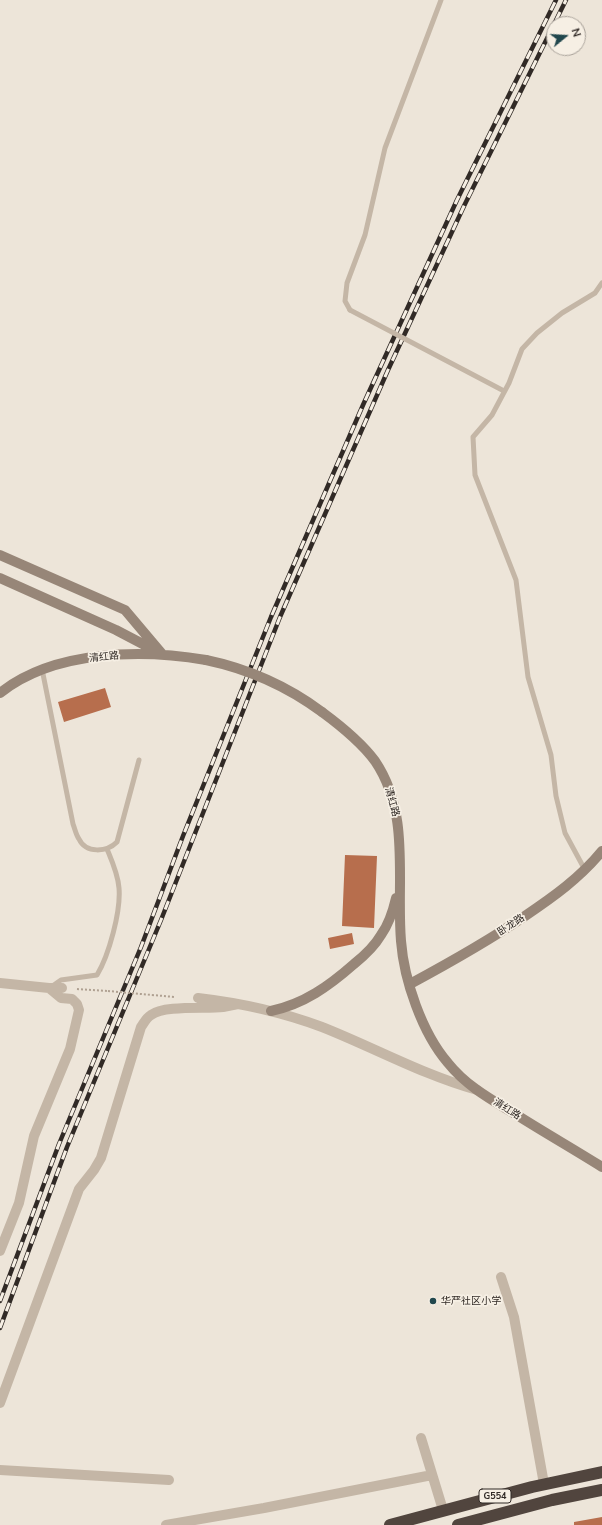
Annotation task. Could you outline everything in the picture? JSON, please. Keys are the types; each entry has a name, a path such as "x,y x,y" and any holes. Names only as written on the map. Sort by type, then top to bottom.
{"highway":[{"name":"G554","path":"390,1525 544,1484 602,1472"},
{"name":"G554","path":"458,1525 552,1500 602,1490"}],"main road":[{"path":"0,554 125,610 163,655"},
{"path":"0,578 102,623 163,655"},
{"name":"清红路","path":"0,693 25,676 61,663 121,655 163,655 206,660 235,667 261,676 292,692 322,712 363,747 375,762 382,774 393,801 399,838 400,941 403,958 410,984 424,1024 438,1050 455,1072 477,1090 602,1167"},
{"name":"卧龙路","path":"410,984 453,961 514,923 560,891 585,870 602,851"},
{"path":"271,1011 294,1005 316,994 341,975 371,948 382,934 391,916 400,874"}],"street":[{"path":"0,983 62,988"},
{"path":"0,1251 18,1203 34,1136 70,1050 79,1010 78,1004 72,999 61,998 50,988"},
{"path":"198,998 271,1011 322,1027 427,1074 477,1090"},
{"path":"0,1403 79,1189 94,1170 101,1158 141,1027 148,1017 158,1012 174,1009 224,1007 238,1004"},
{"path":"501,1278 514,1317 544,1484"},
{"path":"421,1438 443,1510"},
{"path":"0,1470 169,1480"},
{"path":"166,1525 264,1508 432,1475"}],"lane":[{"path":"441,0 385,148 365,235 347,283 346,301 350,310 504,391"},
{"path":"585,870 565,833 556,796 551,755 528,677 516,580 475,475 473,437 492,415 522,349 537,333 562,313 595,293 602,283"},
{"path":"42,669 73,824 79,840 87,847 94,850 107,849 111,848 117,842 140,760"},
{"path":"50,988 61,980 97,975 104,963 117,916 119,896 119,886 115,870 107,849"}],"path":[{"path":"62,988 152,995"}],"building":[{"path":"105,688 111,707 64,722 58,702"},
{"path":"345,855 377,856 374,928 342,926"},
{"path":"352,933 354,944 330,949 328,938"},
{"path":"602,1517 602,1525 574,1525 574,1522"}],"railway":[{"path":"0,1301 59,1144 141,947 183,836 271,617 363,405 457,200 556,0"},
{"path":"0,1328 67,1147 161,920 280,617 388,370 464,206 566,0"}],"place":[{"name":"华严社区小学","path":"433,1301"}]}
